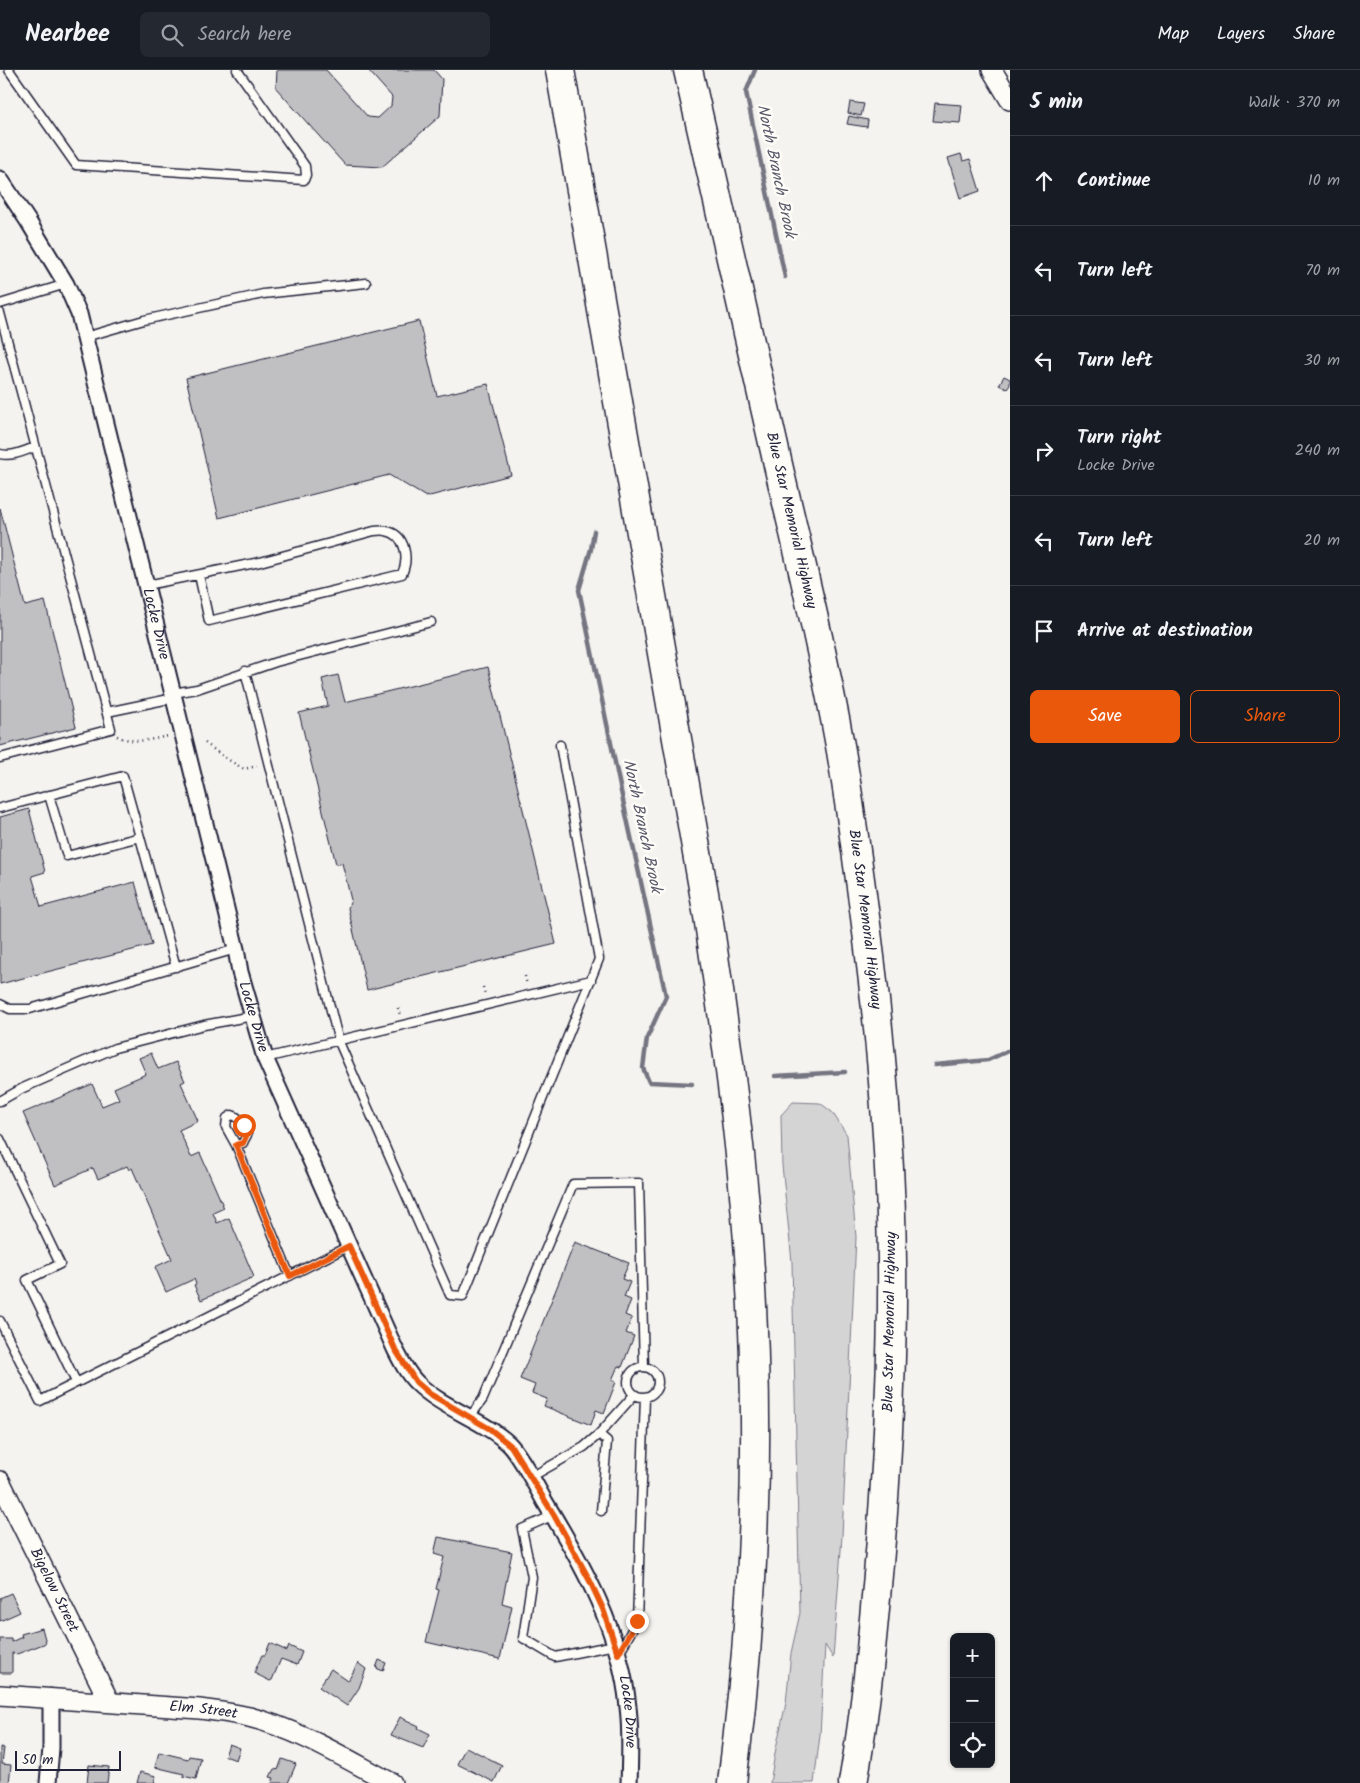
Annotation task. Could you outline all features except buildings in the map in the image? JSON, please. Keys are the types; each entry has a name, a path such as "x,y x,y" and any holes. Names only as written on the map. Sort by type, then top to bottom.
{"highway":[{"path":"560,70 708,916 726,1036 740,1150 752,1319 754,1471 746,1640 732,1783"},
{"name":"Blue Star Memorial Highway","path":"688,70 832,703 859,872 882,1066 888,1133 892,1244 890,1406 873,1629 853,1783"}],"street":[{"path":"992,70 1010,100"},
{"name":"Locke Drive","path":"0,179 74,299 174,695 240,972 265,1058 395,1349 416,1382 430,1394 490,1429 511,1446 554,1515 590,1581 603,1609 617,1650 628,1706 630,1742 629,1783"},
{"name":"Bigelow Street","path":"0,1481 109,1702"},
{"name":"Elm Street","path":"0,1695 200,1708 251,1717 309,1740 392,1783"},
{"path":"48,1783 51,1748 51,1697"}],"lane":[{"path":"9,70 76,165 304,180 306,175 305,166 237,70"},
{"path":"0,304 66,284"},
{"path":"85,337 144,320 263,294 366,284"},
{"path":"0,313 111,729 0,758"},
{"path":"0,454 16,453 35,447"},
{"path":"146,586 199,574 260,562 374,531 387,531 396,535 403,544 406,555 406,566 402,574 209,621 199,574"},
{"path":"107,712 197,689 245,671 431,622"},
{"path":"245,671 338,1042 450,1295 463,1296 600,959 560,745"},
{"path":"0,808 123,776 176,967"},
{"path":"49,795 67,856 140,837"},
{"path":"0,1004 10,1009 30,1009 236,949"},
{"path":"265,1058 591,980"},
{"path":"0,1101 23,1088 115,1048 204,1025 252,1016"},
{"path":"0,1139 60,1264 27,1280 76,1382"},
{"path":"236,1145 290,1276"},
{"path":"470,1417 483,1399 573,1184 639,1183 644,1367"},
{"path":"0,1321 40,1400 349,1246"},
{"path":"644,1367 653,1371 658,1380 656,1390 645,1397 634,1395 630,1390 628,1379 634,1370 644,1367"},
{"path":"532,1478 584,1447 599,1434 634,1395"},
{"path":"554,1515 522,1529 532,1577 523,1638 555,1657 617,1650 637,1621 645,1397"},
{"path":"599,1434 607,1441 601,1511"}],"path":[{"path":"111,729 114,735 126,740 147,741 168,736"},
{"path":"206,743 244,769 257,766"}],"shaded area":[{"path":"793,1102 820,1103 832,1112 847,1135 856,1237 842,1536 833,1658 825,1645 820,1735 814,1783 770,1783 786,1703 791,1653 800,1613 792,1262 782,1165 781,1115"}],"waterway":[{"name":"North Branch Brook","path":"755,70 746,92 785,277"},
{"name":"North Branch Brook","path":"594,531 591,549 579,590 666,996 647,1038 643,1068 649,1082 692,1084"},
{"name":"North Branch Brook","path":"935,1065 988,1060 1010,1050"},
{"name":"North Branch Brook","path":"775,1076 845,1072"}],"route":[{"path":"244,1125 247,1134 243,1143 236,1145 290,1276 349,1246 395,1349 416,1382 430,1394 490,1429 511,1446 554,1515 590,1581 603,1609 618,1654 637,1621"}]}
